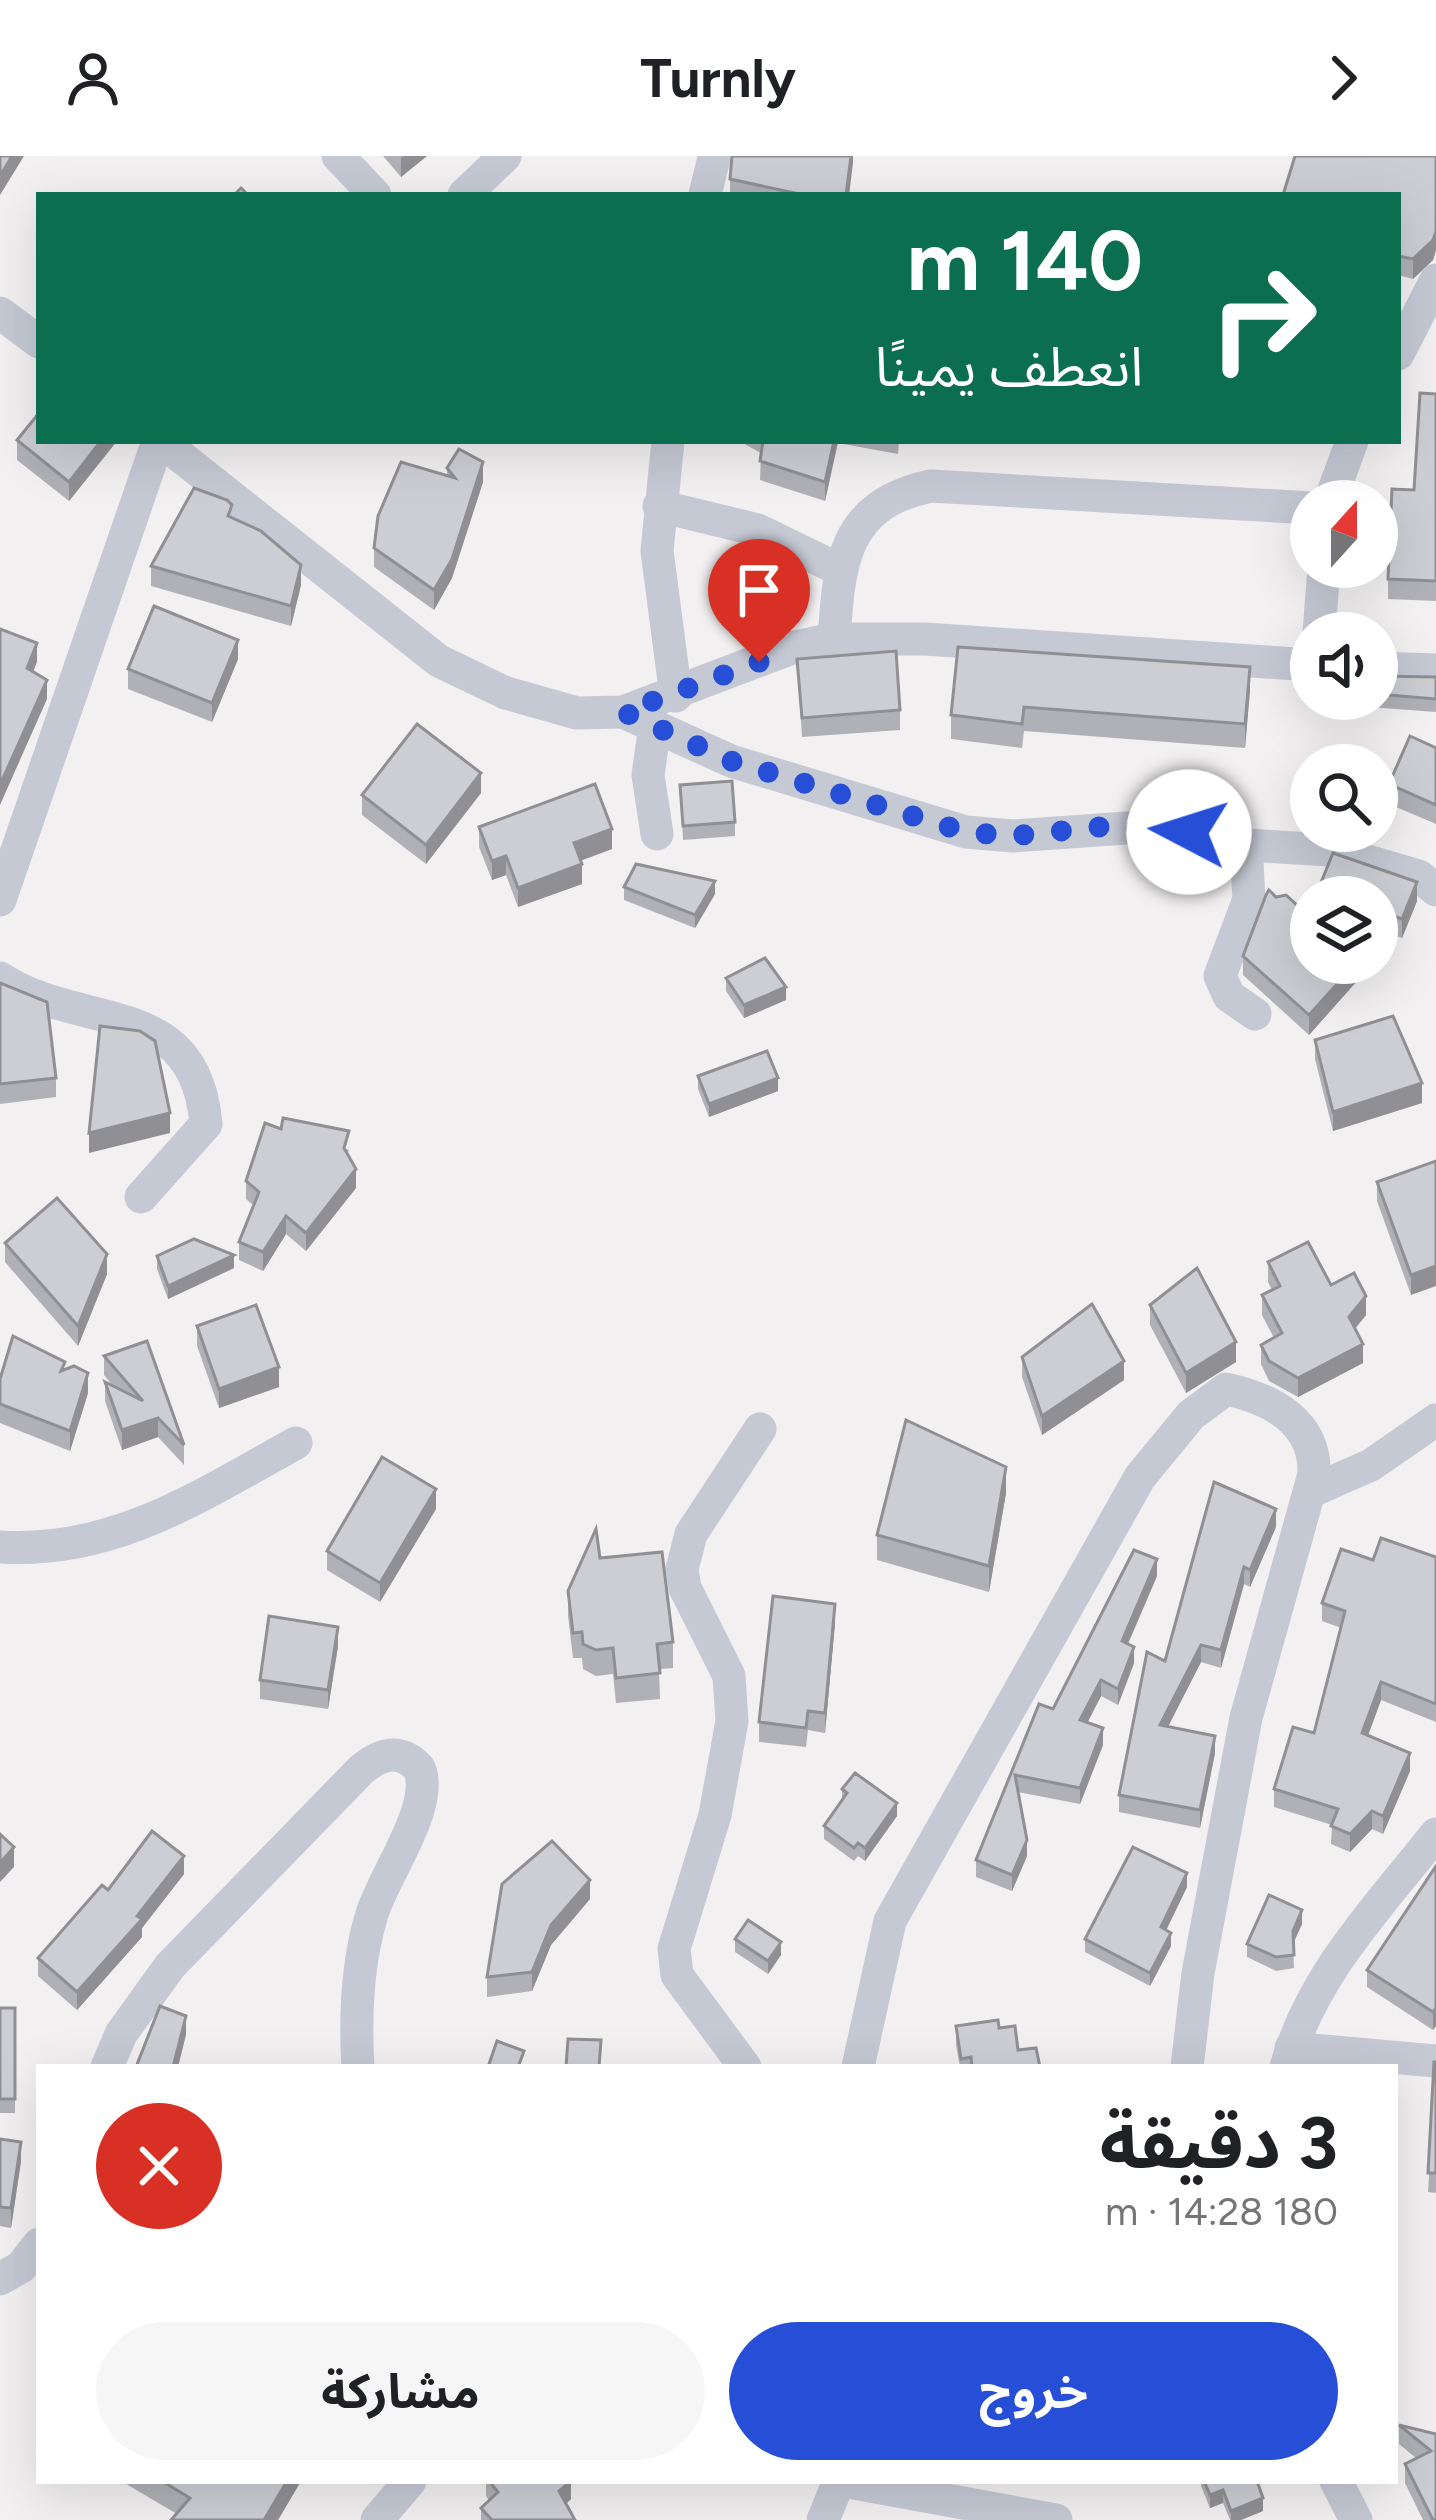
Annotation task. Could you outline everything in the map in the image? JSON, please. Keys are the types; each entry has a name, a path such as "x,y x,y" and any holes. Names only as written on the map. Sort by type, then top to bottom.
{"street":[{"path":"338,156 372,192"},
{"path":"467,192 505,156"},
{"path":"706,192 714,158"},
{"path":"1401,348 1436,280"},
{"path":"0,313 36,340"},
{"path":"668,444 659,506 659,595 676,696"},
{"path":"1338,480 1351,444"},
{"path":"0,900 173,445 439,662 541,705 639,718 731,761 966,832 1012,836 1155,826 1246,845 1330,850 1419,876 1436,890"},
{"path":"834,639 838,569 861,523 905,491 931,486 1290,507"},
{"path":"659,506 758,530 838,569"},
{"path":"639,718 676,696 795,647 834,639 926,639 1290,664"},
{"path":"1398,669 1436,670"},
{"path":"639,718 657,834"},
{"path":"1246,845 1249,899 1220,976 1229,996 1255,1014"},
{"path":"0,978 155,1033 195,1069 206,1124 141,1197"},
{"path":"859,2064 890,1921 1115,1518 1163,1444 1226,1389 1261,1397 1308,1433 1315,1450 1312,1491 1246,1718 1198,1973 1186,2064"},
{"path":"1312,1491 1371,1466 1436,1420"},
{"path":"743,2064 676,1975 674,1949 715,1815 732,1721 729,1676 685,1588 682,1569 691,1534 760,1429"},
{"path":"0,1546 52,1548 98,1541 154,1522 296,1443"},
{"path":"108,2064 121,2034 170,1966 361,1770 386,1754 400,1754 419,1768 423,1796 371,1914 360,1969 358,2064"},
{"path":"1436,1834 1325,1976 1288,2058 1436,2061"},
{"path":"0,2279 21,2267 36,2248"},
{"path":"376,2520 407,2484"},
{"path":"823,2520 840,2484"},
{"path":"858,2484 1056,2520"},
{"path":"1338,2484 1356,2520"}],"building":[{"path":"0,156 12,156 0,176"},
{"path":"732,156 851,156 846,192 790,192 730,179"},
{"path":"1295,156 1436,156 1436,231 1413,259 1401,257 1401,192 1284,192"},
{"path":"1420,393 1436,394 1436,581 1398,579 1398,489 1414,490"},
{"path":"36,417 36,444 99,444 69,482 17,440"},
{"path":"763,444 833,444 825,482 760,461"},
{"path":"459,449 483,462 452,559 434,590 374,548 378,516 401,462 455,478 447,468"},
{"path":"194,488 227,500 232,505 228,516 261,531 301,565 291,606 151,566"},
{"path":"154,606 238,640 212,703 128,669"},
{"path":"0,629 37,643 27,668 47,680 0,785"},
{"path":"958,647 1250,667 1245,724 1024,707 1022,724 951,715"},
{"path":"896,651 900,710 802,718 797,659"},
{"path":"1398,676 1436,677 1436,699 1398,696"},
{"path":"417,724 481,773 426,845 362,795"},
{"path":"1410,736 1436,748 1436,805 1398,788 1398,763"},
{"path":"732,781 735,822 683,826 680,785"},
{"path":"595,784 612,829 574,843 582,864 518,888 506,856 492,861 479,827"},
{"path":"1333,853 1417,882 1402,919 1398,918 1398,876 1324,876"},
{"path":"636,864 715,881 695,915 624,887"},
{"path":"1269,890 1276,897 1290,899 1290,984 1337,984 1309,1015 1243,956"},
{"path":"765,958 786,987 744,1005 726,978"},
{"path":"0,983 47,1002 56,1078 0,1084"},
{"path":"1393,1016 1422,1083 1333,1112 1315,1040"},
{"path":"100,1026 140,1031 155,1041 170,1113 89,1133"},
{"path":"767,1051 778,1078 709,1104 698,1076"},
{"path":"283,1118 349,1131 344,1148 356,1169 306,1233 286,1216 263,1252 239,1242 259,1192 246,1181 265,1123 281,1129"},
{"path":"1436,1161 1436,1266 1411,1275 1377,1182"},
{"path":"57,1198 107,1254 78,1326 5,1243"},
{"path":"194,1239 234,1255 168,1286 157,1256"},
{"path":"1308,1242 1331,1285 1354,1273 1366,1296 1349,1317 1363,1344 1298,1378 1269,1361 1261,1345 1282,1333 1262,1295 1280,1286 1268,1262"},
{"path":"1197,1268 1236,1342 1186,1373 1150,1305"},
{"path":"1092,1304 1124,1361 1042,1416 1022,1357"},
{"path":"256,1305 279,1367 219,1389 197,1326"},
{"path":"13,1336 65,1362 61,1371 74,1366 88,1373 70,1431 0,1404 0,1379"},
{"path":"147,1341 184,1445 158,1418 122,1430 105,1382 143,1401 104,1356"},
{"path":"906,1420 1006,1467 989,1566 877,1535"},
{"path":"382,1457 436,1489 380,1583 327,1551"},
{"path":"1214,1482 1276,1509 1250,1570 1244,1567 1221,1650 1201,1645 1160,1725 1215,1736 1200,1810 1119,1795 1147,1652 1165,1661"},
{"path":"596,1529 600,1558 662,1552 673,1642 657,1644 660,1673 616,1678 613,1648 596,1650 583,1644 582,1632 573,1633 568,1591"},
{"path":"1381,1538 1436,1557 1436,1704 1381,1682 1362,1733 1410,1753 1383,1816 1372,1811 1350,1834 1331,1826 1338,1809 1274,1789 1293,1727 1314,1733 1345,1611 1322,1603 1341,1549 1373,1560"},
{"path":"1134,1550 1157,1559 1122,1641 1134,1647 1118,1689 1101,1680 1080,1720 1103,1728 1080,1788 1015,1775 1027,1840 1012,1875 976,1860 1039,1704 1053,1709"},
{"path":"773,1596 835,1604 825,1713 808,1711 806,1728 759,1722"},
{"path":"269,1616 338,1627 328,1690 260,1680"},
{"path":"855,1773 897,1803 865,1848 858,1843 854,1848 824,1826"},
{"path":"152,1831 184,1856 137,1916 142,1919 77,1992 38,1958 102,1885 108,1890"},
{"path":"0,1834 14,1847 0,1863"},
{"path":"552,1841 590,1880 551,1925 532,1972 487,1977 502,1884"},
{"path":"1133,1847 1187,1873 1161,1927 1171,1933 1150,1973 1085,1939"},
{"path":"1436,1866 1436,2008 1433,2012 1367,1970"},
{"path":"1269,1895 1302,1910 1293,1931 1294,1955 1276,1957 1247,1944"},
{"path":"748,1920 781,1942 768,1961 735,1939"},
{"path":"160,2006 186,2016 174,2064 137,2064"},
{"path":"0,2008 15,2008 15,2099 0,2099"},
{"path":"998,2020 999,2028 1015,2026 1018,2050 1036,2048 1039,2064 972,2064 971,2057 961,2059 956,2026"},
{"path":"568,2039 601,2040 599,2064 566,2064"},
{"path":"497,2041 524,2051 519,2064 489,2064"},
{"path":"1434,2062 1436,2173 1428,2173"},
{"path":"0,2139 21,2142 11,2208 0,2207"},
{"path":"1399,2425 1436,2434 1436,2520 1405,2464 1431,2451"},
{"path":"167,2484 285,2484 264,2520 171,2520 190,2498"},
{"path":"491,2484 567,2484 559,2491 575,2520 492,2520 481,2508 498,2492"},
{"path":"1205,2484 1258,2484 1263,2498 1231,2511 1223,2490 1210,2495"}],"route":[{"path":"759,662 623,712 731,761 851,793 966,832 991,837 1155,826 1189,832"}]}
